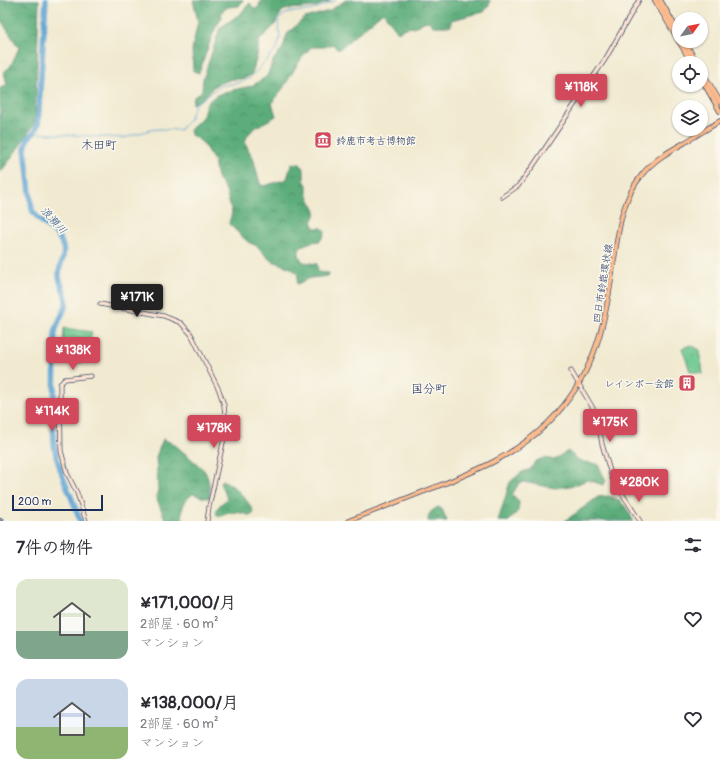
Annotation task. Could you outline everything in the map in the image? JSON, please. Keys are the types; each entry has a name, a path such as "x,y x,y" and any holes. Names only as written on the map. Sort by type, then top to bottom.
{"highway":[{"path":"655,0 672,29"},
{"path":"660,0 672,21"},
{"path":"708,82 720,102"},
{"path":"708,90 720,111"}],"main road":[{"name":"四日市鈴鹿環状線","path":"348,521 475,471 509,454 549,422 567,401 579,383 596,349 604,322 621,214 630,191 641,175 654,162 720,121"}],"street":[{"path":"502,197 518,186 533,166 606,58 639,0"},
{"path":"100,304 164,316 180,323 191,334 219,390 224,405 226,429 207,521"},
{"path":"571,371 596,415 602,444 612,478 640,521"},
{"path":"86,521 77,493 67,473 61,451 60,384 65,379 91,376"}],"green space":[{"path":"0,0 39,0 35,123 0,173 0,88 7,86 4,72 10,67 19,48 0,19"},
{"path":"193,0 243,0 239,6 228,7 221,12 222,17 214,31 199,73 193,71 192,50 198,21"},
{"path":"261,0 331,0 315,7 288,9 282,11 274,26 259,41 252,74 244,79 233,79 217,84 204,98 192,104 194,97 202,91 203,79 220,28 241,13 250,3 254,9 258,8"},
{"path":"346,0 490,0 490,3 484,12 451,20 451,26 433,26 429,21 427,21 398,32 383,12 338,50 333,44 323,47 311,47 300,60 272,103 276,116 253,129 247,137 245,142 253,157 260,184 264,186 287,179 291,165 295,163 300,164 304,170 304,180 307,185 307,194 316,211 312,222 315,228 322,228 325,231 320,241 302,246 299,253 303,262 317,264 318,272 329,273 329,276 310,278 297,284 298,274 291,268 270,260 257,246 248,242 230,225 229,223 232,213 224,187 217,178 214,161 202,142 191,135 190,130 203,116 208,102 215,96 224,92 251,86 267,76 274,59 283,48 287,34 301,21 305,18 329,11"},
{"path":"64,328 92,332 87,354 87,362 62,364"},
{"path":"691,345 700,350 703,374 690,371 682,348"},
{"path":"163,439 174,444 204,470 208,479 210,497 202,497 193,494 190,496 182,510 184,521 166,521 156,497 158,490 156,457"},
{"path":"568,451 577,459 584,462 598,464 606,481 603,485 586,480 576,485 555,488 523,482 519,483 512,495 519,502 518,511 509,521 498,521 510,482 522,472 531,469 534,463 538,460 545,458 554,460"},
{"path":"222,480 227,482 241,494 249,503 254,513 250,516 242,513 230,513 218,516 216,514 218,507 227,499 220,482"},
{"path":"608,496 617,499 624,505 633,521 565,521 598,497"},
{"path":"438,507 442,509 447,521 428,521 430,512"}],"waterway":[{"name":"浪瀬川","path":"46,0 38,124 34,133 28,138 25,149 32,210 35,215 58,236 64,251 59,276 65,294 66,305 55,334 53,426 57,459 80,521"},
{"path":"34,133 124,138 150,130 180,130 188,121 195,104 220,86 242,82 250,78 277,49 280,38 278,23 281,17 292,12 312,10 336,0"}],"place":[{"name":"鈴鹿市考古博物館","path":"323,140"},
{"name":"レインボー会館","path":"687,383"}],"district":[{"name":"木田町","path":"99,145"},
{"name":"国分町","path":"429,389"}]}
